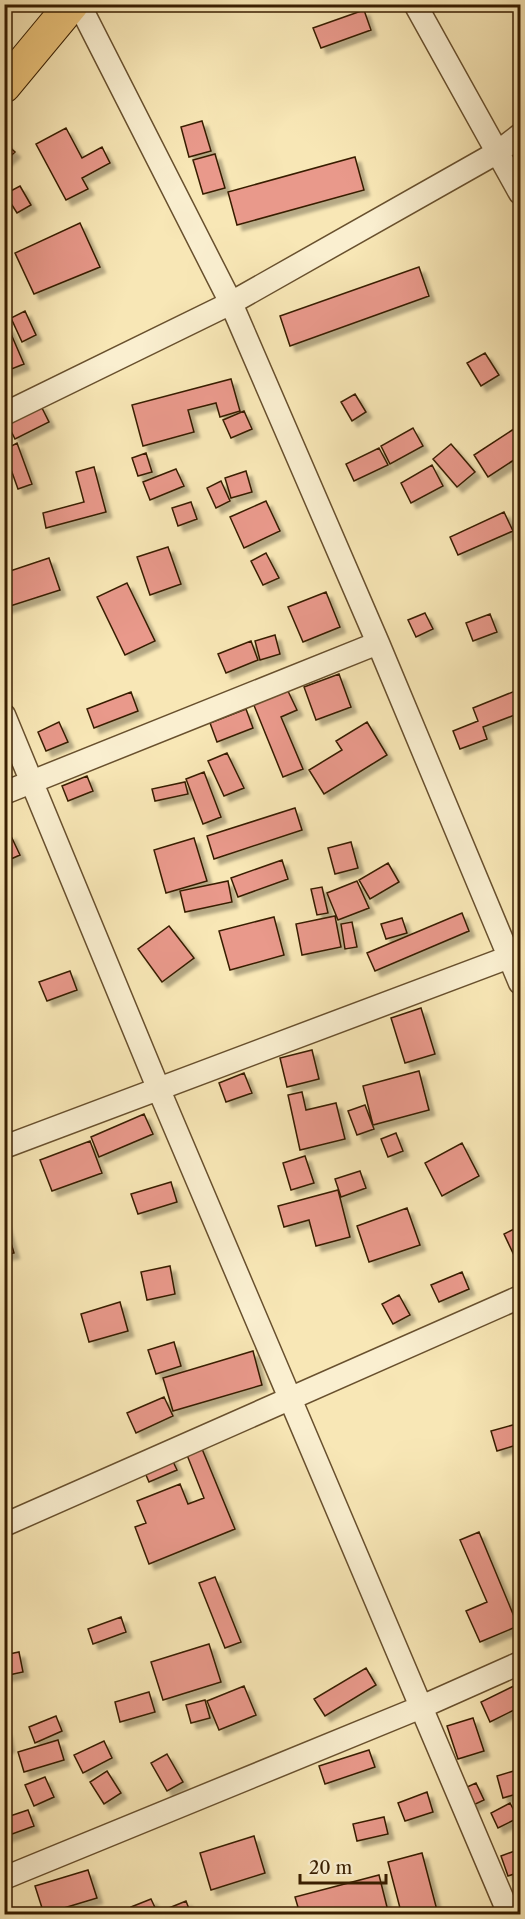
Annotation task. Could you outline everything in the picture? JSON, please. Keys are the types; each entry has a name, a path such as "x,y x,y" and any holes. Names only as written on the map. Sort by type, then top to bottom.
{"highway":[{"path":"4,86 72,4"}],"street":[{"path":"79,4 231,303 515,956 520,983"},
{"path":"415,4 520,194"},
{"path":"4,414 231,303 498,152 520,135"},
{"path":"4,794 378,643"},
{"path":"4,715 419,1708 509,1914"},
{"path":"4,1147 515,956"},
{"path":"4,1525 290,1401 520,1297"},
{"path":"4,1878 419,1708 520,1663"}],"building":[{"path":"364,10 371,30 321,48 313,28"},
{"path":"202,121 211,151 189,157 181,127"},
{"path":"66,128 82,158 102,147 110,163 82,178 88,189 66,200 36,144"},
{"path":"4,142 15,152 4,162"},
{"path":"215,154 225,188 203,194 193,160"},
{"path":"355,157 364,190 237,225 228,192"},
{"path":"20,186 31,205 17,213 5,194"},
{"path":"80,223 100,267 34,294 15,253"},
{"path":"419,267 429,296 290,346 280,316"},
{"path":"25,311 36,335 22,342 11,318"},
{"path":"8,327 24,364 4,372 4,328"},
{"path":"485,353 499,375 481,386 467,363"},
{"path":"231,379 240,411 220,417 216,403 188,410 194,432 143,446 132,405"},
{"path":"355,394 366,412 352,421 341,402"},
{"path":"40,404 49,422 15,439 6,421"},
{"path":"244,411 252,429 231,438 223,420"},
{"path":"520,425 520,456 488,477 474,455"},
{"path":"413,428 423,446 390,464 381,446"},
{"path":"17,443 32,484 18,489 4,450"},
{"path":"451,444 475,472 457,487 433,459"},
{"path":"379,448 388,465 354,481 346,464"},
{"path":"146,453 152,472 138,476 132,458"},
{"path":"432,465 443,486 411,503 401,483"},
{"path":"94,467 106,512 46,528 43,513 84,502 76,472"},
{"path":"176,469 184,486 150,500 143,482"},
{"path":"246,471 252,492 231,498 225,478"},
{"path":"221,481 230,501 216,508 207,488"},
{"path":"266,501 280,531 244,548 230,517"},
{"path":"191,502 197,519 178,526 172,508"},
{"path":"504,512 513,531 458,555 450,537"},
{"path":"168,547 181,584 150,595 137,557"},
{"path":"266,553 279,578 263,585 251,561"},
{"path":"49,558 60,590 4,608 4,573"},
{"path":"127,583 155,641 125,655 97,597"},
{"path":"326,592 340,627 303,642 288,607"},
{"path":"425,613 433,629 416,637 408,620"},
{"path":"490,614 497,632 473,641 466,623"},
{"path":"275,635 280,654 260,660 255,641"},
{"path":"251,641 258,660 226,673 218,654"},
{"path":"339,674 351,707 316,720 304,687"},
{"path":"287,689 297,710 281,717 303,769 283,777 253,703"},
{"path":"520,689 520,713 483,727 487,739 460,749 453,731 478,721 473,708"},
{"path":"131,692 138,711 94,728 87,709"},
{"path":"246,709 253,728 217,742 210,723"},
{"path":"59,722 68,742 46,751 38,732"},
{"path":"367,722 387,755 324,794 309,770 342,750 336,741"},
{"path":"227,753 244,788 224,796 208,761"},
{"path":"204,772 221,817 203,824 186,779"},
{"path":"87,776 93,791 68,801 62,786"},
{"path":"185,782 188,794 155,801 152,789"},
{"path":"520,803 520,820 515,805"},
{"path":"295,808 302,830 214,859 207,836"},
{"path":"10,834 20,855 4,862 4,837"},
{"path":"194,838 207,881 166,893 154,850"},
{"path":"351,842 358,868 335,874 328,848"},
{"path":"282,860 288,879 238,897 231,878"},
{"path":"388,863 399,882 370,899 359,880"},
{"path":"228,881 232,902 185,912 180,891"},
{"path":"357,881 369,908 338,920 327,893"},
{"path":"322,887 328,913 317,915 311,889"},
{"path":"462,913 469,931 375,971 367,953"},
{"path":"335,916 341,947 302,955 296,924"},
{"path":"274,917 284,955 230,970 219,931"},
{"path":"402,918 407,933 386,939 381,924"},
{"path":"352,922 357,947 345,949 341,924"},
{"path":"169,926 194,958 162,982 138,949"},
{"path":"70,971 77,990 47,1001 39,982"},
{"path":"421,1008 435,1054 405,1063 391,1018"},
{"path":"312,1050 319,1079 287,1087 280,1058"},
{"path":"419,1071 429,1110 373,1125 363,1086"},
{"path":"244,1073 252,1093 226,1102 219,1083"},
{"path":"302,1092 306,1110 336,1103 345,1139 300,1150 288,1095"},
{"path":"365,1105 374,1129 357,1135 348,1111"},
{"path":"144,1114 153,1134 99,1157 91,1137"},
{"path":"396,1133 403,1151 388,1157 381,1139"},
{"path":"90,1141 102,1173 52,1191 40,1160"},
{"path":"462,1143 479,1176 442,1196 425,1163"},
{"path":"305,1156 314,1183 291,1190 283,1163"},
{"path":"360,1171 366,1188 341,1197 335,1179"},
{"path":"171,1182 177,1202 138,1214 131,1194"},
{"path":"338,1190 350,1237 316,1246 309,1220 284,1227 278,1206"},
{"path":"407,1208 420,1245 369,1262 357,1226"},
{"path":"4,1220 14,1253 4,1255"},
{"path":"520,1226 520,1268 504,1234"},
{"path":"170,1266 175,1294 147,1300 141,1272"},
{"path":"462,1272 469,1289 439,1302 431,1285"},
{"path":"399,1295 410,1315 393,1324 382,1304"},
{"path":"120,1302 128,1331 89,1342 81,1314"},
{"path":"174,1342 181,1366 156,1374 148,1350"},
{"path":"253,1351 262,1385 173,1411 163,1378"},
{"path":"164,1397 173,1416 136,1433 127,1413"},
{"path":"520,1423 520,1444 497,1451 491,1431"},
{"path":"200,1444 235,1529 149,1564 135,1527 146,1523 137,1501 180,1484 188,1504 204,1498 185,1450"},
{"path":"170,1455 177,1470 149,1482 143,1468"},
{"path":"479,1532 518,1626 480,1642 466,1611 487,1602 460,1540"},
{"path":"215,1577 241,1642 225,1648 199,1583"},
{"path":"121,1617 126,1632 93,1644 88,1629"},
{"path":"209,1644 221,1682 163,1700 151,1662"},
{"path":"19,1652 23,1672 4,1676 4,1655"},
{"path":"366,1668 376,1685 325,1716 314,1699"},
{"path":"520,1683 520,1707 490,1722 481,1702"},
{"path":"244,1686 256,1715 219,1730 207,1701"},
{"path":"149,1692 155,1712 120,1722 115,1702"},
{"path":"205,1700 210,1718 191,1723 186,1705"},
{"path":"56,1716 62,1731 35,1743 29,1727"},
{"path":"473,1718 484,1751 458,1759 447,1726"},
{"path":"6,1731 9,1747 4,1748 4,1732"},
{"path":"58,1740 64,1760 24,1772 18,1752"},
{"path":"104,1741 112,1758 83,1773 74,1755"},
{"path":"369,1750 375,1767 325,1784 319,1766"},
{"path":"167,1754 183,1782 167,1791 151,1763"},
{"path":"517,1770 520,1793 503,1798 497,1776"},
{"path":"107,1771 121,1793 104,1804 90,1782"},
{"path":"45,1777 54,1797 34,1806 25,1785"},
{"path":"476,1783 484,1800 467,1808 458,1791"},
{"path":"427,1792 433,1812 405,1821 398,1803"},
{"path":"510,1803 518,1818 498,1828 491,1813"},
{"path":"28,1810 34,1826 4,1837 4,1818"},
{"path":"384,1817 388,1834 357,1841 353,1824"},
{"path":"254,1836 265,1873 211,1890 200,1853"},
{"path":"520,1849 520,1872 508,1876 501,1856"},
{"path":"422,1853 438,1914 300,1914 295,1897 379,1875 388,1911 400,1908 388,1862"},
{"path":"88,1870 97,1898 44,1914 35,1886"},
{"path":"151,1899 158,1914 134,1914 131,1907"},
{"path":"186,1901 191,1914 172,1914 169,1908"}]}
